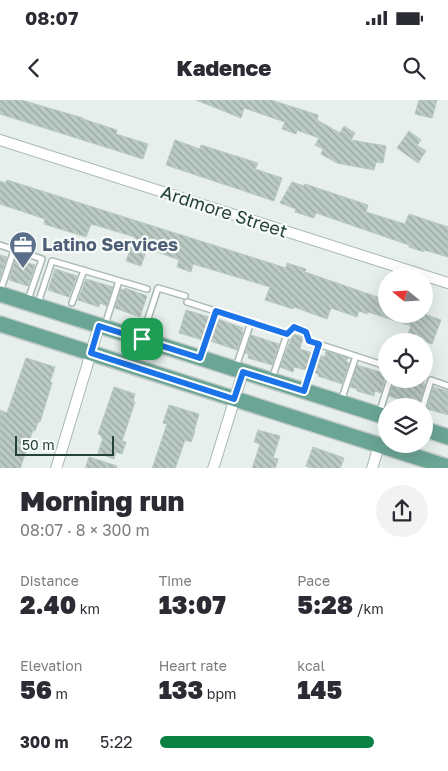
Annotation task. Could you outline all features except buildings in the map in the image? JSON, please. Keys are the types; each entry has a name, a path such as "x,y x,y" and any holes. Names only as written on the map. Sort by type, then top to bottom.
{"main road":[{"path":"0,293 32,305 378,415"},
{"path":"0,324 378,445"},
{"path":"433,432 448,437"},
{"path":"402,453 443,467"}],"street":[{"name":"Ardmore Street","path":"0,140 448,283"},
{"path":"56,468 91,353 102,327"},
{"path":"213,468 234,399 239,371"},
{"path":"372,468 378,448"}],"lane":[{"path":"0,245 42,259 32,305"},
{"path":"0,293 14,250"},
{"path":"32,305 52,260 146,289"},
{"path":"72,303 84,270"},
{"path":"102,327 119,281"},
{"path":"142,339 158,288 216,311 287,334"},
{"path":"200,358 216,311"},
{"path":"239,371 250,322"},
{"path":"272,381 287,334 294,327 306,332 309,341 378,363"},
{"path":"304,391 319,344"},
{"path":"340,403 356,356"},
{"path":"425,398 431,380 448,386"}],"place":[{"name":"Latino Services","path":"23,269"}],"route":[{"path":"216,311 287,334 294,327 306,332 309,341 319,344 304,391 243,372 234,399 91,353 99,326 142,339 200,358 216,311"}]}
